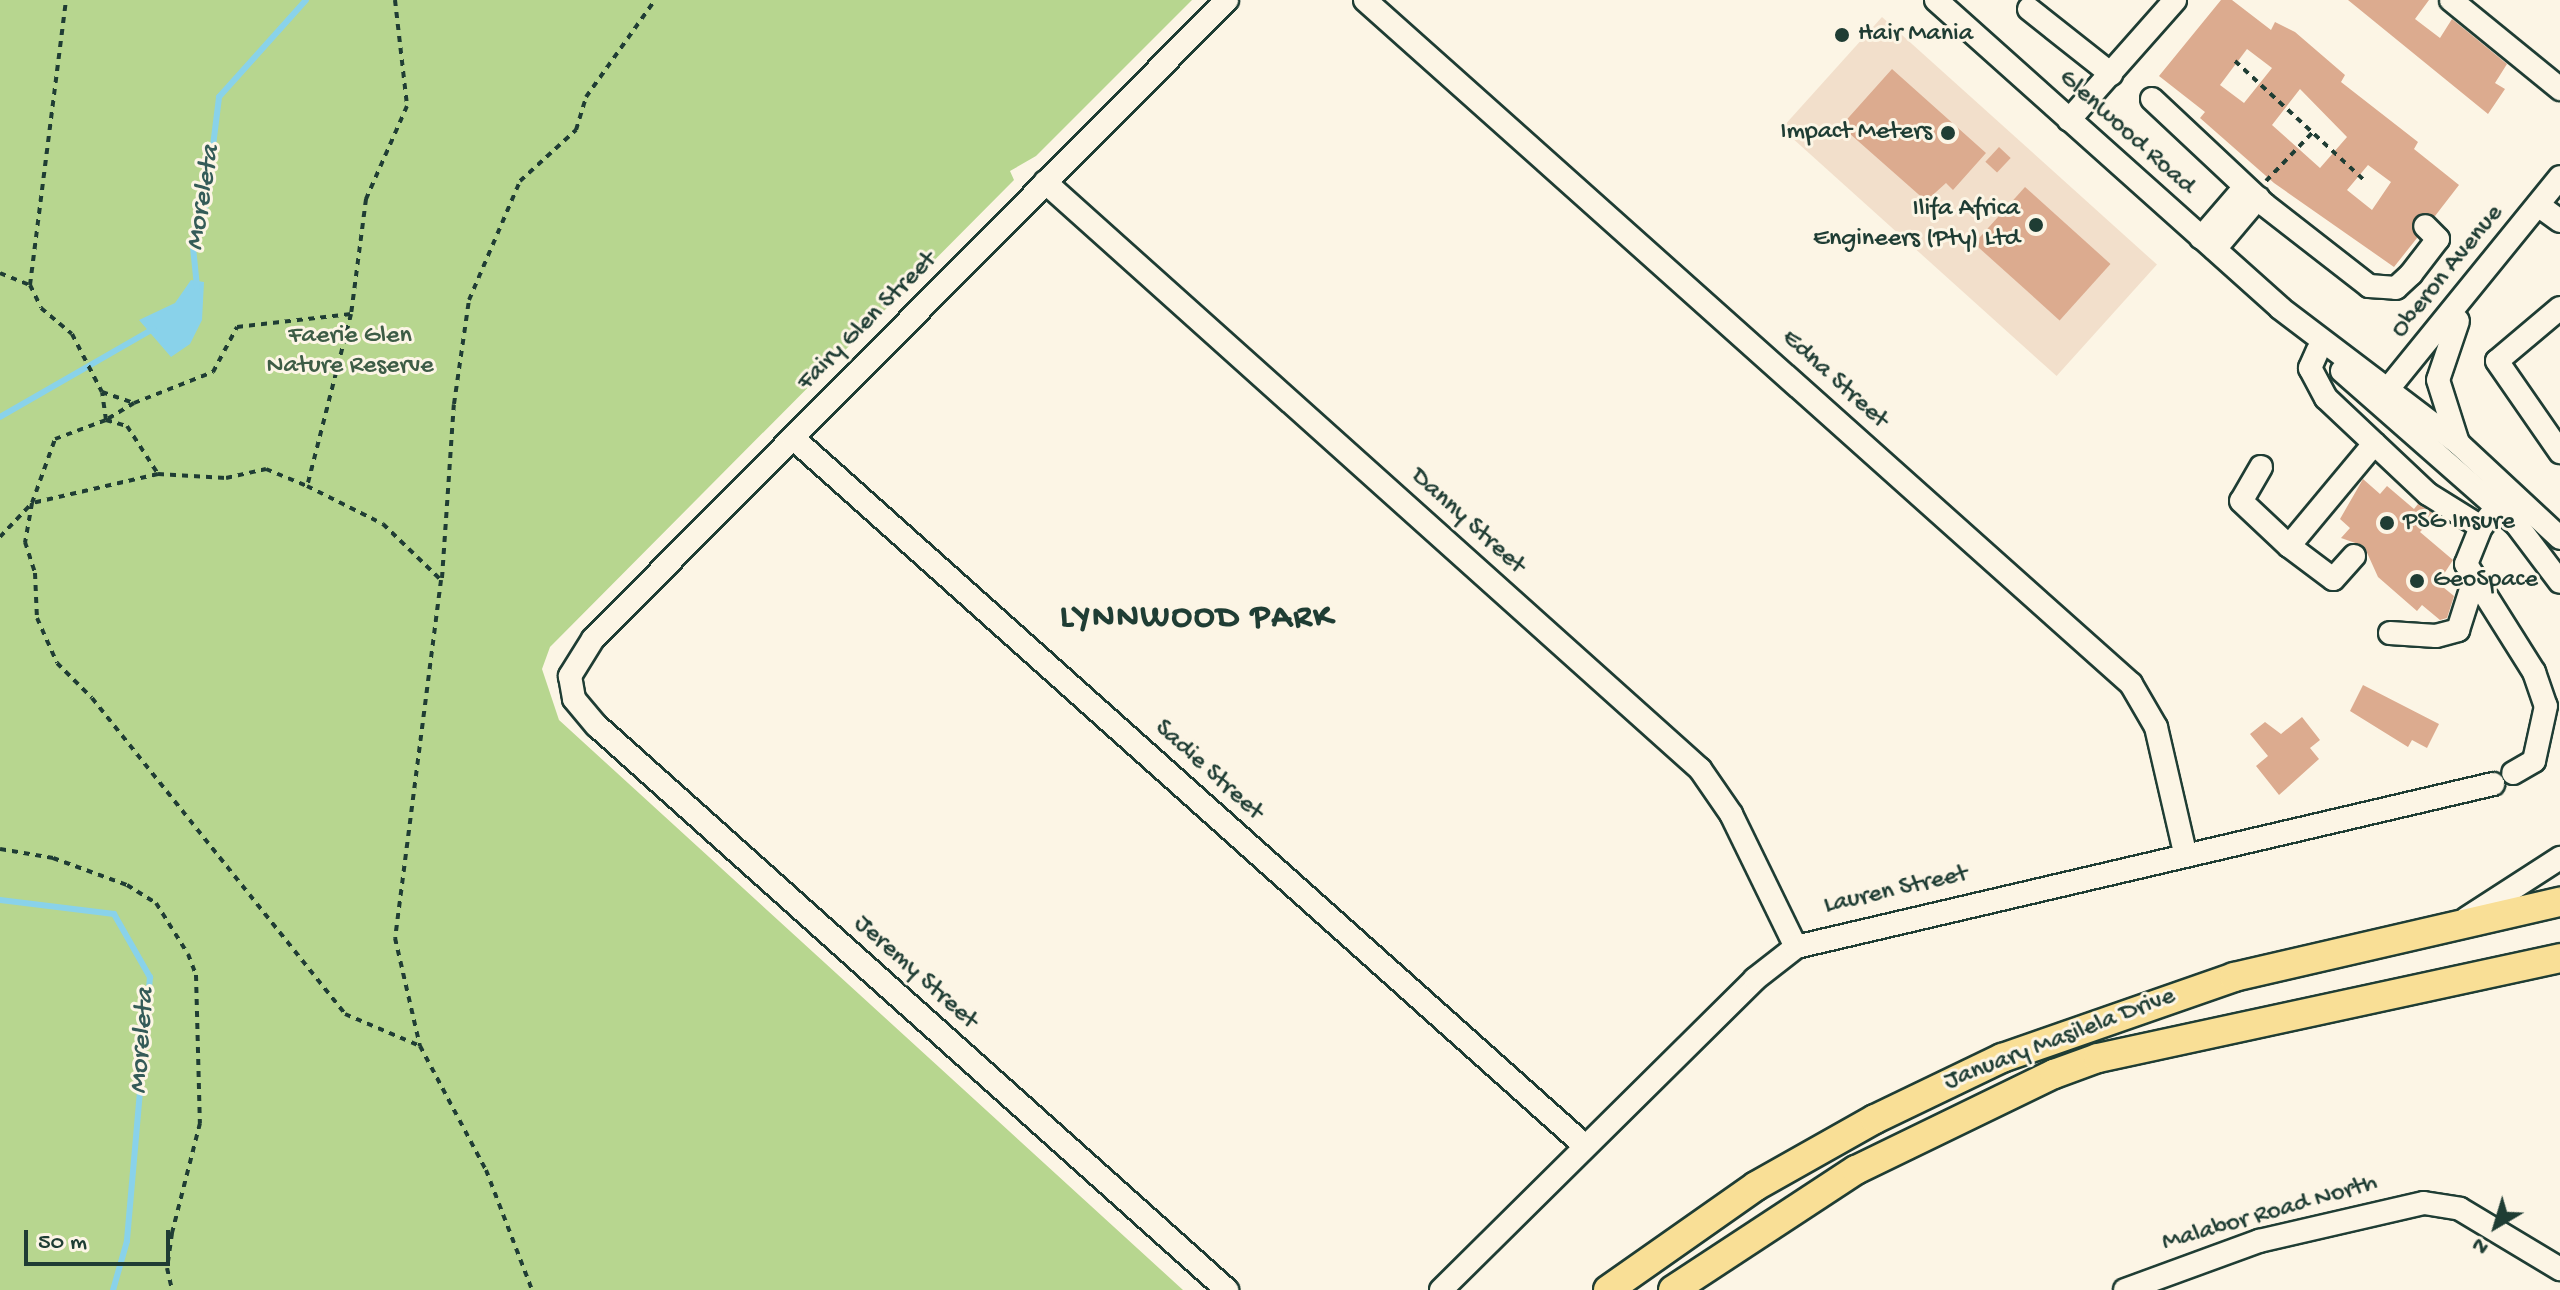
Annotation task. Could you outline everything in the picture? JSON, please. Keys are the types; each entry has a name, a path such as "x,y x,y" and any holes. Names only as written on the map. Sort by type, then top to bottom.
{"main road":[{"name":"January Masilela Drive","path":"1608,1290 1756,1186 1875,1119 2002,1058 2234,977 2560,902"},
{"name":"January Masilela Drive","path":"1673,1290 1856,1170 2054,1074 2098,1058 2560,958"}],"street":[{"name":"Fairy Glen Street","path":"572,694 571,670 582,650 1227,0"},
{"name":"Edna Street","path":"1365,0 2131,684 2156,727 2185,853"},
{"name":"Glenwood Road","path":"1936,0 2280,308 2504,498 2560,538"},
{"path":"2069,120 2175,0"},
{"path":"2451,0 2560,89"},
{"path":"2029,9 2111,74"},
{"path":"2152,99 2252,193 2369,286 2396,288 2438,239 2425,226"},
{"name":"Oberon Avenue","path":"2345,417 2378,390 2519,230 2559,179"},
{"name":"Danny Street","path":"1045,182 1700,769 1731,814 1796,947"},
{"path":"2208,244 2252,193"},
{"path":"2538,205 2560,221"},
{"path":"2459,444 2441,400 2440,359 2519,230"},
{"name":"Glenwood Road","path":"2280,308 2318,350 2459,444 2504,498 2560,582"},
{"path":"2560,308 2497,361 2560,452"},
{"path":"2318,350 2310,363 2313,375 2345,417 2428,494 2481,527"},
{"name":"Sadie Street","path":"793,438 1585,1146"},
{"path":"2289,546 2374,444"},
{"path":"2261,467 2241,501 2289,546 2333,579 2354,556"},
{"path":"2504,498 2481,527 2466,564 2534,672 2546,706 2534,761 2513,773"},
{"path":"2390,633 2436,636 2458,630 2474,580"},
{"name":"Jeremy Street","path":"572,694 606,734 1227,1290"},
{"name":"Lauren Street","path":"1441,1290 1585,1146 1796,947 2185,853 2493,784"},
{"path":"2452,927 2560,858"},
{"name":"Malabor Road North","path":"2125,1290 2259,1241 2424,1203 2460,1209 2560,1269"}],"path":[{"path":"30,285 66,0"},
{"path":"307,486 351,314 366,199 407,106 395,0"},
{"path":"532,1290 486,1170 420,1046 395,938 441,580 454,404 469,300 520,181 576,130 586,97 655,0"},
{"path":"2235,61 2364,180"},
{"path":"2252,193 2314,131"},
{"path":"0,273 30,285 62,326 102,392 106,420"},
{"path":"351,314 237,327 213,372 134,403 106,420 55,439 32,503 25,542 35,573 37,618 57,663 92,698 345,1014 420,1046"},
{"path":"102,392 134,403"},
{"path":"106,420 127,426 158,474"},
{"path":"0,537 32,503 158,474 226,478 266,469 383,524 441,580"},
{"path":"0,849 53,858 127,885 156,903 188,954 196,975 200,1123 172,1233 167,1268 172,1290"}],"shaded area":[{"path":"1882,17 2157,265 2057,376 1782,128"}],"green space":[{"name":"Faerie Glen Nature Reserve","path":"0,0 1192,0 1036,156 1010,171 1014,180 550,647 542,669 559,720 1183,1290 0,1290"}],"water":[{"path":"191,280 204,282 202,320 190,344 171,357 139,320 175,303"}],"building":[{"path":"2221,0 2232,0 2271,30 2275,22 2295,32 2345,75 2341,82 2418,142 2414,149 2459,185 2435,216 2415,217 2417,238 2394,267 2274,183 2200,118 2205,112 2159,76","holes":["2247,49 2272,68 2244,103 2220,85","2300,89 2347,137 2320,168 2272,125","2368,165 2391,182 2372,210 2347,190"]},
{"path":"2348,0 2429,0 2415,19 2440,38 2452,19 2507,64 2495,83 2505,89 2488,114"},
{"path":"1892,69 1986,153 1953,190 1946,183 1926,201 1841,126"},
{"path":"1999,147 2011,158 1997,173 1985,162"},
{"path":"2025,187 2110,264 2060,320 1974,243"},
{"path":"2363,479 2380,494 2387,486 2414,509 2418,504 2436,515 2420,532 2453,560 2438,583 2454,596 2447,618 2440,620 2422,605 2417,611 2378,577 2364,546 2341,538 2350,528 2340,519"},
{"path":"2363,685 2439,724 2427,748 2412,740 2408,747 2350,711"},
{"path":"2302,717 2320,740 2310,748 2319,759 2279,795 2256,766 2268,756 2250,734 2265,722 2281,734"}],"waterway":[{"name":"Moreleta","path":"197,287 193,247 205,210 219,97 306,0"},
{"name":"Moreleta","path":"0,417 153,329"},
{"name":"Moreleta","path":"0,900 114,914 150,977 127,1241 113,1290"}],"place":[{"name":"Hair Mania","path":"1842,35"},
{"name":"Impact Meters","path":"1948,133"},
{"name":"Ilifa Africa Engineers (Pty) Ltd","path":"2036,225"},
{"name":"PSG Insure","path":"2387,523"},
{"name":"GeoSpace","path":"2417,581"}],"district":[{"name":"LYNNWOOD PARK","path":"1197,620"}]}
